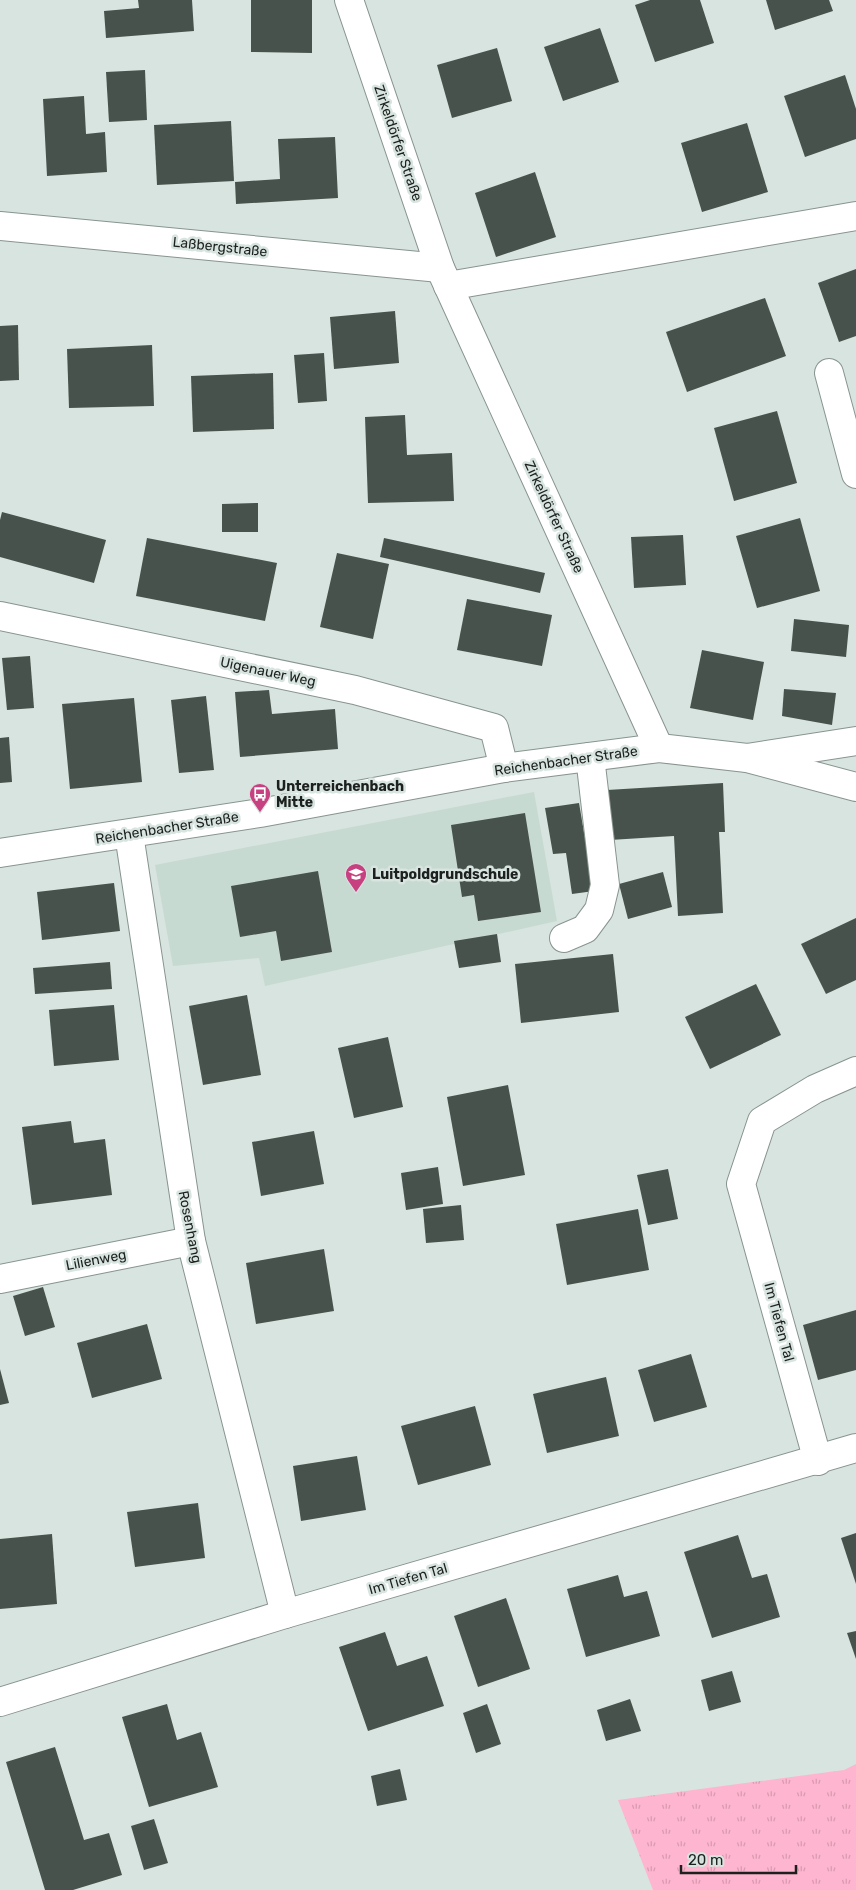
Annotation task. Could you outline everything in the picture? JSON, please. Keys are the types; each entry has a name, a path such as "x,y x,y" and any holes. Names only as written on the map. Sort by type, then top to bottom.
{"street":[{"name":"Zirkeldörfer Straße","path":"356,1 444,277 659,748"},
{"path":"444,277 856,216"},
{"name":"Laßbergstraße","path":"0,226 444,277"},
{"path":"829,373 856,474"},
{"name":"Uigenauer Weg","path":"0,616 355,690 494,728 504,768"},
{"path":"747,758 856,741"},
{"name":"Reichenbacher Straße","path":"0,853 260,813 504,768 659,748 747,758"},
{"path":"564,938 584,929 599,910 605,885 590,757"},
{"path":"747,758 856,787"},
{"name":"Rosenhang","path":"129,834 191,1241 285,1614"},
{"name":"Im Tiefen Tal","path":"818,1461 741,1184 762,1122 815,1089 856,1071"},
{"name":"Lilienweg","path":"0,1279 191,1241"},
{"name":"Im Tiefen Tal","path":"0,1702 285,1614 818,1461 856,1448"}],"shaded area":[{"name":"Luitpoldgrundschule","path":"534,792 557,921 265,986 259,958 173,966 155,865"}],"green space":[{"path":"856,1764 856,1890 653,1890 618,1800 844,1770"}],"building":[{"path":"138,0 192,0 194,31 106,38 104,11 139,8"},
{"path":"251,0 312,0 312,53 251,52"},
{"path":"650,0 700,0 714,43 655,62 635,5"},
{"path":"766,0 829,0 833,11 775,30"},
{"path":"600,28 619,82 563,101 544,47"},
{"path":"497,48 512,101 452,118 437,65"},
{"path":"145,70 147,120 109,122 106,72"},
{"path":"845,75 856,109 856,139 805,157 784,96"},
{"path":"84,96 86,134 105,132 107,172 47,176 43,99"},
{"path":"231,121 234,181 157,185 154,125"},
{"path":"747,123 768,192 702,212 681,143"},
{"path":"335,137 338,198 236,204 235,182 280,179 278,139"},
{"path":"535,172 556,237 496,257 475,193"},
{"path":"856,269 856,336 839,342 818,283"},
{"path":"765,298 786,356 687,392 666,332"},
{"path":"395,311 399,363 334,369 330,317"},
{"path":"18,325 19,380 0,381 0,326"},
{"path":"152,345 154,406 69,408 67,349"},
{"path":"324,353 327,401 298,403 294,355"},
{"path":"273,373 274,429 193,432 191,376"},
{"path":"777,411 797,483 734,501 714,428"},
{"path":"405,415 407,455 452,453 454,501 368,503 365,417"},
{"path":"258,503 258,532 222,532 222,504"},
{"path":"2,512 106,540 94,583 0,557 0,520"},
{"path":"800,518 820,591 757,608 736,536"},
{"path":"683,535 686,585 634,588 631,537"},
{"path":"147,538 277,563 265,621 136,596"},
{"path":"384,538 545,573 540,593 380,557"},
{"path":"337,553 389,564 373,639 320,627"},
{"path":"467,599 552,615 542,666 457,650"},
{"path":"794,619 849,625 846,657 791,651"},
{"path":"702,650 764,662 753,720 690,708"},
{"path":"30,656 34,708 7,710 2,658"},
{"path":"784,689 836,693 832,725 782,716"},
{"path":"269,690 272,714 335,709 338,749 240,757 235,692"},
{"path":"206,696 214,770 179,773 171,700"},
{"path":"134,698 142,782 70,789 62,704"},
{"path":"9,737 12,782 0,783 0,738"},
{"path":"723,783 725,832 719,832 723,913 678,916 674,836 610,840 607,790"},
{"path":"579,803 594,891 572,894 566,853 553,854 545,808"},
{"path":"525,813 541,912 478,921 474,895 462,897 451,825"},
{"path":"318,871 332,952 281,961 276,931 240,937 231,886"},
{"path":"663,872 672,907 628,919 619,884"},
{"path":"114,883 120,931 42,940 37,892"},
{"path":"856,918 856,980 826,994 801,944"},
{"path":"497,934 501,962 459,968 454,941"},
{"path":"613,954 619,1012 521,1023 515,964"},
{"path":"110,962 112,989 35,994 33,968"},
{"path":"756,984 781,1035 710,1069 685,1017"},
{"path":"247,995 261,1075 203,1085 189,1006"},
{"path":"114,1005 119,1060 54,1066 49,1010"},
{"path":"388,1037 403,1107 354,1118 338,1048"},
{"path":"508,1085 525,1175 463,1186 447,1097"},
{"path":"71,1121 74,1143 105,1139 112,1195 32,1205 22,1127"},
{"path":"314,1131 324,1184 261,1196 252,1142"},
{"path":"438,1167 443,1204 406,1210 401,1173"},
{"path":"668,1169 678,1219 648,1225 637,1175"},
{"path":"461,1205 464,1240 426,1243 423,1209"},
{"path":"638,1209 649,1270 567,1285 556,1224"},
{"path":"324,1249 334,1311 256,1324 246,1263"},
{"path":"43,1287 55,1327 25,1336 13,1296"},
{"path":"856,1310 856,1370 818,1380 803,1325"},
{"path":"147,1324 162,1379 92,1398 77,1343"},
{"path":"691,1354 707,1407 654,1422 638,1370"},
{"path":"0,1369 9,1403 0,1405"},
{"path":"606,1377 619,1436 547,1453 533,1394"},
{"path":"475,1406 491,1465 418,1485 401,1426"},
{"path":"357,1456 366,1510 301,1521 293,1466"},
{"path":"198,1503 205,1558 135,1567 127,1512"},
{"path":"856,1533 856,1584 841,1538"},
{"path":"52,1534 57,1604 0,1609 0,1539"},
{"path":"738,1535 752,1578 767,1574 780,1617 712,1638 684,1552"},
{"path":"618,1575 624,1597 647,1591 660,1636 586,1657 567,1589"},
{"path":"506,1598 530,1669 478,1687 454,1616"},
{"path":"856,1631 856,1659 847,1633"},
{"path":"385,1632 397,1666 427,1656 444,1706 368,1731 339,1647"},
{"path":"732,1671 741,1702 709,1711 701,1680"},
{"path":"630,1699 641,1731 606,1741 597,1710"},
{"path":"167,1704 177,1740 201,1732 218,1787 149,1807 122,1717"},
{"path":"487,1704 501,1744 476,1753 463,1713"},
{"path":"55,1747 84,1840 109,1833 122,1875 73,1890 45,1890 6,1762"},
{"path":"400,1769 407,1800 377,1806 371,1776"},
{"path":"154,1819 168,1863 144,1870 131,1826"}],"place":[{"name":"Unterreichenbach Mitte","path":"260,813"},
{"name":"Luitpoldgrundschule","path":"356,893"}]}
